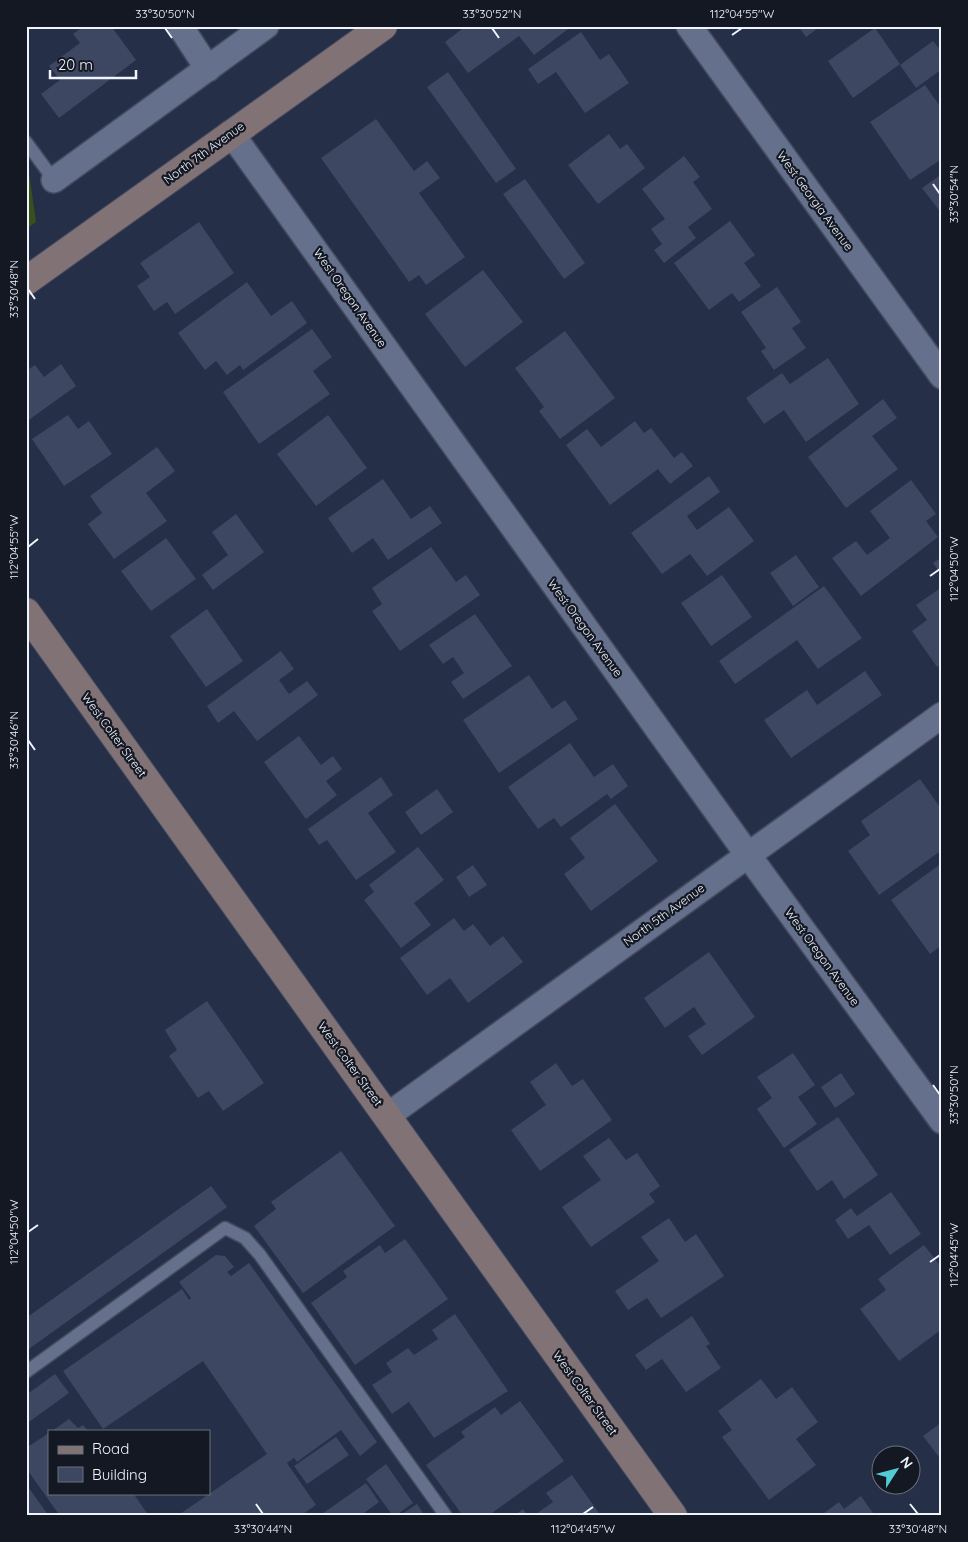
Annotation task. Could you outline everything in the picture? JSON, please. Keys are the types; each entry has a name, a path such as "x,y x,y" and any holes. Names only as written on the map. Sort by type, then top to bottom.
{"street":[{"path":"180,26 208,69"},
{"path":"54,180 266,26"},
{"name":"North 7th Avenue","path":"26,281 383,26"},
{"name":"West Georgia Avenue","path":"689,26 942,376"},
{"name":"West Oregon Avenue","path":"231,133 748,855 942,1121"},
{"name":"West Colter Street","path":"26,612 673,1516"},
{"name":"North 5th Avenue","path":"387,1116 942,714"}],"lane":[{"path":"26,142 54,180"},
{"path":"26,1372 224,1228 245,1238 260,1256 446,1516"}],"green space":[{"path":"26,168 29,173 36,222 26,229"}],"building":[{"path":"84,26 111,26 136,60 59,118 41,94 60,80 49,66 80,43 73,34"},
{"path":"466,26 572,26 534,55 519,36 468,73 445,42"},
{"path":"798,26 821,26 806,37"},
{"path":"875,28 900,64 853,98 828,61"},
{"path":"581,32 600,60 609,54 629,83 585,113 556,72 538,84 528,69"},
{"path":"933,41 942,52 942,69 916,88 900,65"},
{"path":"448,72 516,169 496,183 427,87"},
{"path":"925,85 942,109 942,159 910,180 870,122"},
{"path":"376,119 414,171 427,161 440,178 419,193 465,257 426,285 419,275 409,282 321,158"},
{"path":"609,134 620,149 627,144 645,168 598,204 568,165"},
{"path":"684,156 700,177 693,182 712,209 688,227 696,238 664,263 654,250 662,244 651,229 665,219 642,189"},
{"path":"942,174 942,214 922,188"},
{"path":"525,179 585,263 564,279 503,194"},
{"path":"730,221 755,255 744,263 761,286 739,302 732,293 709,310 674,263"},
{"path":"199,222 234,273 175,314 167,302 154,311 137,286 150,277 140,263"},
{"path":"483,270 523,322 465,367 425,314"},
{"path":"247,282 271,316 292,301 307,323 243,370 240,365 227,375 216,361 205,370 178,333"},
{"path":"777,287 801,322 792,328 806,348 774,370 761,351 766,348 741,312"},
{"path":"312,329 332,357 313,371 330,394 259,444 223,392"},
{"path":"565,331 615,398 560,439 539,411 544,407 515,368"},
{"path":"828,358 859,404 806,442 784,410 764,424 746,398 782,373 790,384"},
{"path":"61,364 76,386 26,422 26,371 35,365 44,377"},
{"path":"883,399 897,418 872,436 898,469 846,508 808,457"},
{"path":"68,415 78,429 89,421 112,454 64,486 32,439"},
{"path":"328,415 367,468 316,506 277,454"},
{"path":"635,421 644,433 651,428 674,458 682,452 693,466 670,484 658,469 610,505 566,445 587,429 601,447"},
{"path":"157,447 175,471 146,493 167,521 114,559 88,524 102,513 90,496"},
{"path":"709,476 720,492 687,516 697,530 729,507 754,541 707,576 690,554 662,574 631,533"},
{"path":"383,479 411,519 430,506 442,523 388,560 373,538 352,553 328,518"},
{"path":"911,480 936,514 926,521 938,537 861,596 832,558 856,541 867,555 890,538 870,511"},
{"path":"236,514 264,552 213,590 202,575 228,555 212,532"},
{"path":"166,538 196,579 151,611 121,571"},
{"path":"431,547 456,582 466,575 480,595 400,651 372,611 382,604 372,588"},
{"path":"796,555 819,587 793,606 770,573"},
{"path":"942,557 942,576 933,563"},
{"path":"722,575 752,617 711,646 681,603"},
{"path":"824,586 862,638 818,669 797,640 735,684 719,661"},
{"path":"942,587 942,664 937,667 912,631 927,620 916,605"},
{"path":"207,609 243,661 206,687 170,636"},
{"path":"475,614 512,666 463,699 451,682 464,673 453,657 443,664 429,645"},
{"path":"281,651 294,669 279,680 289,694 307,681 318,695 257,741 234,711 218,723 207,706"},
{"path":"865,671 882,695 791,758 764,720 807,690 817,705"},
{"path":"529,675 552,709 565,700 578,719 499,773 463,720"},
{"path":"299,736 321,765 333,756 342,769 326,781 337,795 306,819 264,762"},
{"path":"570,743 594,777 613,764 628,786 611,799 607,794 561,827 554,818 538,829 508,787"},
{"path":"381,777 393,795 368,813 396,852 356,880 327,840 319,845 308,829"},
{"path":"920,779 942,810 942,850 879,895 848,851 870,835 861,821"},
{"path":"437,789 453,812 421,835 405,812"},
{"path":"615,804 658,861 591,911 564,874 585,858 570,838"},
{"path":"418,847 444,880 414,903 431,925 401,948 364,900 374,892 369,885"},
{"path":"942,863 942,945 930,954 891,900"},
{"path":"473,865 487,885 469,897 456,877"},
{"path":"454,918 464,931 473,924 490,946 503,936 523,962 468,1003 450,978 427,995 400,958"},
{"path":"709,952 755,1017 702,1055 688,1036 706,1024 694,1007 665,1028 644,998"},
{"path":"207,1001 264,1083 223,1111 209,1091 198,1098 169,1056 177,1050 165,1030"},
{"path":"793,1053 815,1085 798,1097 817,1124 784,1148 757,1109 772,1098 757,1077"},
{"path":"556,1063 572,1086 583,1079 612,1120 540,1171 511,1130 546,1105 530,1082"},
{"path":"841,1073 855,1094 835,1108 821,1087"},
{"path":"838,1117 878,1175 844,1199 832,1180 817,1191 789,1150"},
{"path":"609,1138 626,1160 637,1153 660,1186 649,1194 655,1202 591,1247 562,1207 601,1180 583,1156"},
{"path":"341,1151 395,1226 303,1293 254,1226 276,1209 271,1202"},
{"path":"211,1186 227,1207 26,1351 26,1318"},
{"path":"891,1192 921,1234 890,1255 869,1225 848,1239 835,1220 851,1208 857,1216"},
{"path":"669,1218 685,1242 696,1234 724,1276 661,1318 647,1298 628,1310 615,1291 659,1261 641,1237"},
{"path":"405,1239 448,1299 355,1365 311,1303 347,1277 343,1271 380,1245 385,1253"},
{"path":"924,1245 942,1268 942,1329 899,1361 860,1309 886,1290 878,1279"},
{"path":"216,1255 225,1256 234,1267 227,1272 231,1276 249,1263 377,1442 360,1456 341,1430 297,1462 294,1458 287,1463 316,1505 300,1516 177,1516 267,1454 203,1361 103,1429 63,1371 182,1289 189,1300 191,1298 179,1282"},
{"path":"455,1314 508,1391 434,1438 409,1402 392,1414 372,1385 392,1372 386,1363 408,1348 414,1355 438,1339 432,1330"},
{"path":"692,1316 710,1344 706,1346 721,1368 686,1392 662,1359 646,1370 635,1355"},
{"path":"55,1374 69,1393 26,1424 26,1395"},
{"path":"761,1379 776,1399 792,1387 818,1422 796,1439 816,1465 769,1500 722,1437 732,1430 718,1411"},
{"path":"520,1401 564,1461 488,1516 463,1516 426,1465 465,1437 461,1432 495,1407 501,1415"},
{"path":"69,1419 78,1428 83,1425 87,1430 53,1430"},
{"path":"942,1422 942,1455 939,1457 923,1436"},
{"path":"48,1434 48,1494 134,1494 149,1516 60,1516 26,1468 26,1448"},
{"path":"336,1437 349,1455 307,1484 294,1466"},
{"path":"386,1464 413,1503 395,1516 393,1516 366,1479"},
{"path":"572,1475 601,1516 533,1516 553,1502 546,1493"},
{"path":"366,1483 379,1502 360,1516 319,1516"},
{"path":"26,1484 49,1516 26,1516"},
{"path":"861,1496 875,1516 820,1516 839,1502 844,1509"},
{"path":"417,1504 425,1516 399,1516"},
{"path":"523,1509 528,1516 514,1516"}]}
